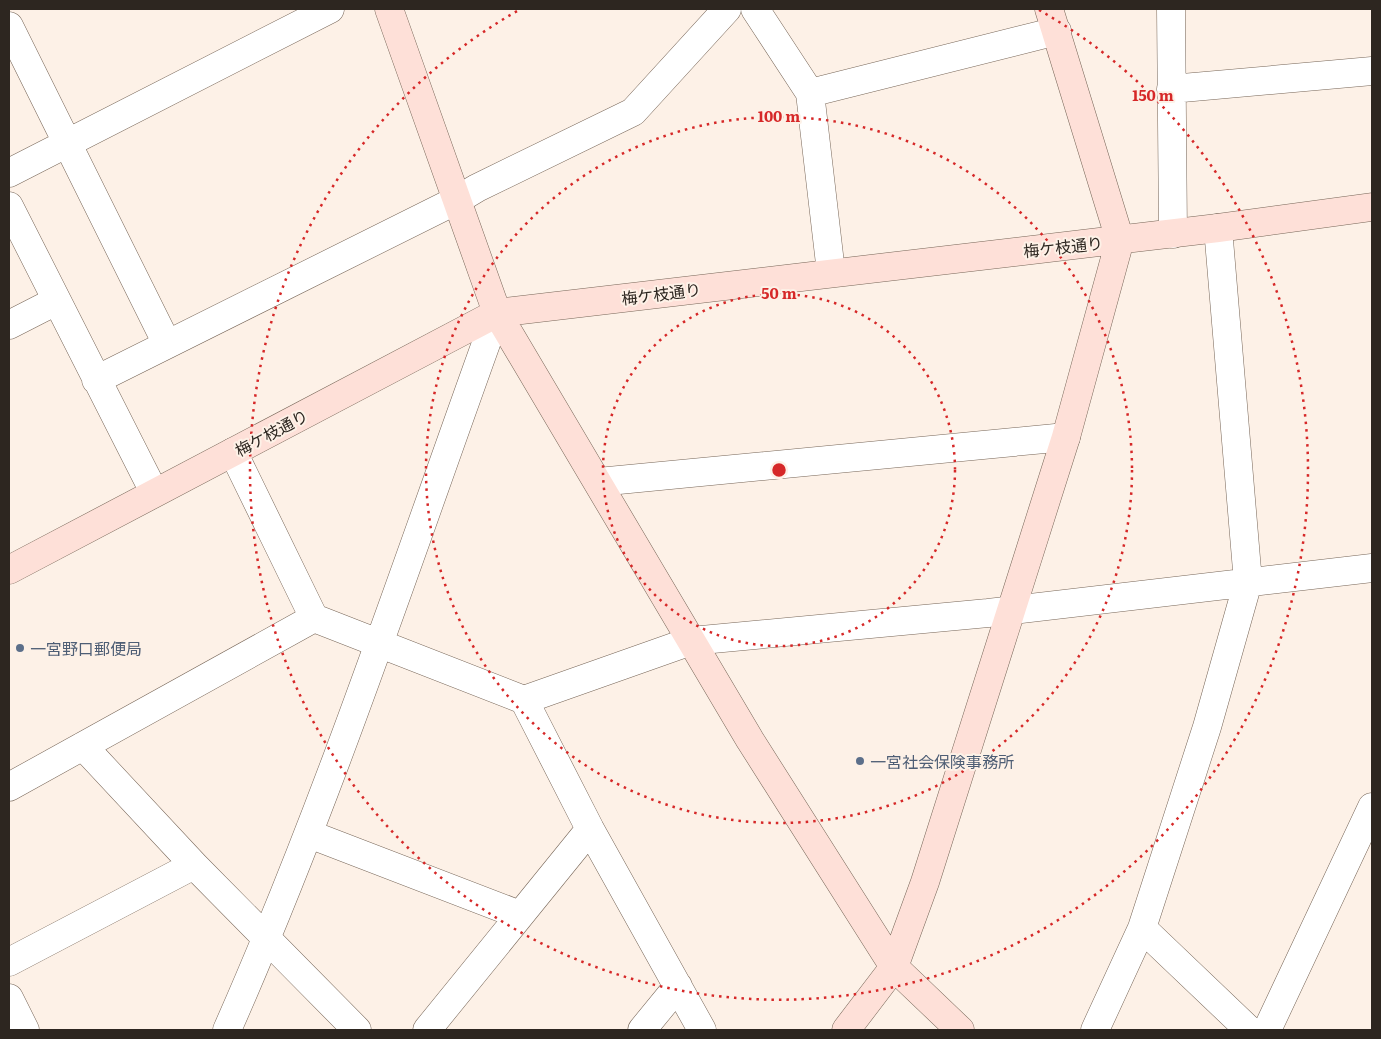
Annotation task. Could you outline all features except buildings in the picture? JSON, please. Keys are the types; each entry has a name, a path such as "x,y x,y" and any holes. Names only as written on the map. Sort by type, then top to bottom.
{"street":[{"path":"9,174 330,9"},
{"path":"389,9 497,313 750,740 894,967 960,1030"},
{"path":"96,380 457,200 477,188 633,112 727,9"},
{"path":"755,9 810,93 831,272"},
{"path":"1171,9 1173,234"},
{"path":"810,93 1053,20 1120,240 1066,437 928,872 894,967 846,1030"},
{"path":"9,26 167,344"},
{"path":"1171,89 1372,71"},
{"path":"9,206 154,492"},
{"name":"梅ケ枝通り","path":"9,570 497,313 831,272 1173,234 1372,207"},
{"path":"1095,1030 1142,928 1207,727 1248,582 1218,228"},
{"path":"9,325 56,301"},
{"path":"227,1030 309,834 497,313"},
{"path":"598,482 1066,437"},
{"path":"233,452 314,618 524,700 691,641 1012,610 1372,568"},
{"path":"9,787 314,618"},
{"path":"524,700 590,829 702,1030"},
{"path":"83,746 194,865 357,1030"},
{"path":"1267,1030 1372,807"},
{"path":"427,1030 590,829"},
{"path":"309,834 520,915"},
{"path":"9,962 194,865"},
{"path":"1142,928 1249,1030"},
{"path":"642,1030 678,986"},
{"path":"9,998 25,1030"}],"place":[{"name":"一宮野口郵便局","path":"20,648"},
{"name":"一宮社会保険事務所","path":"860,761"}]}
